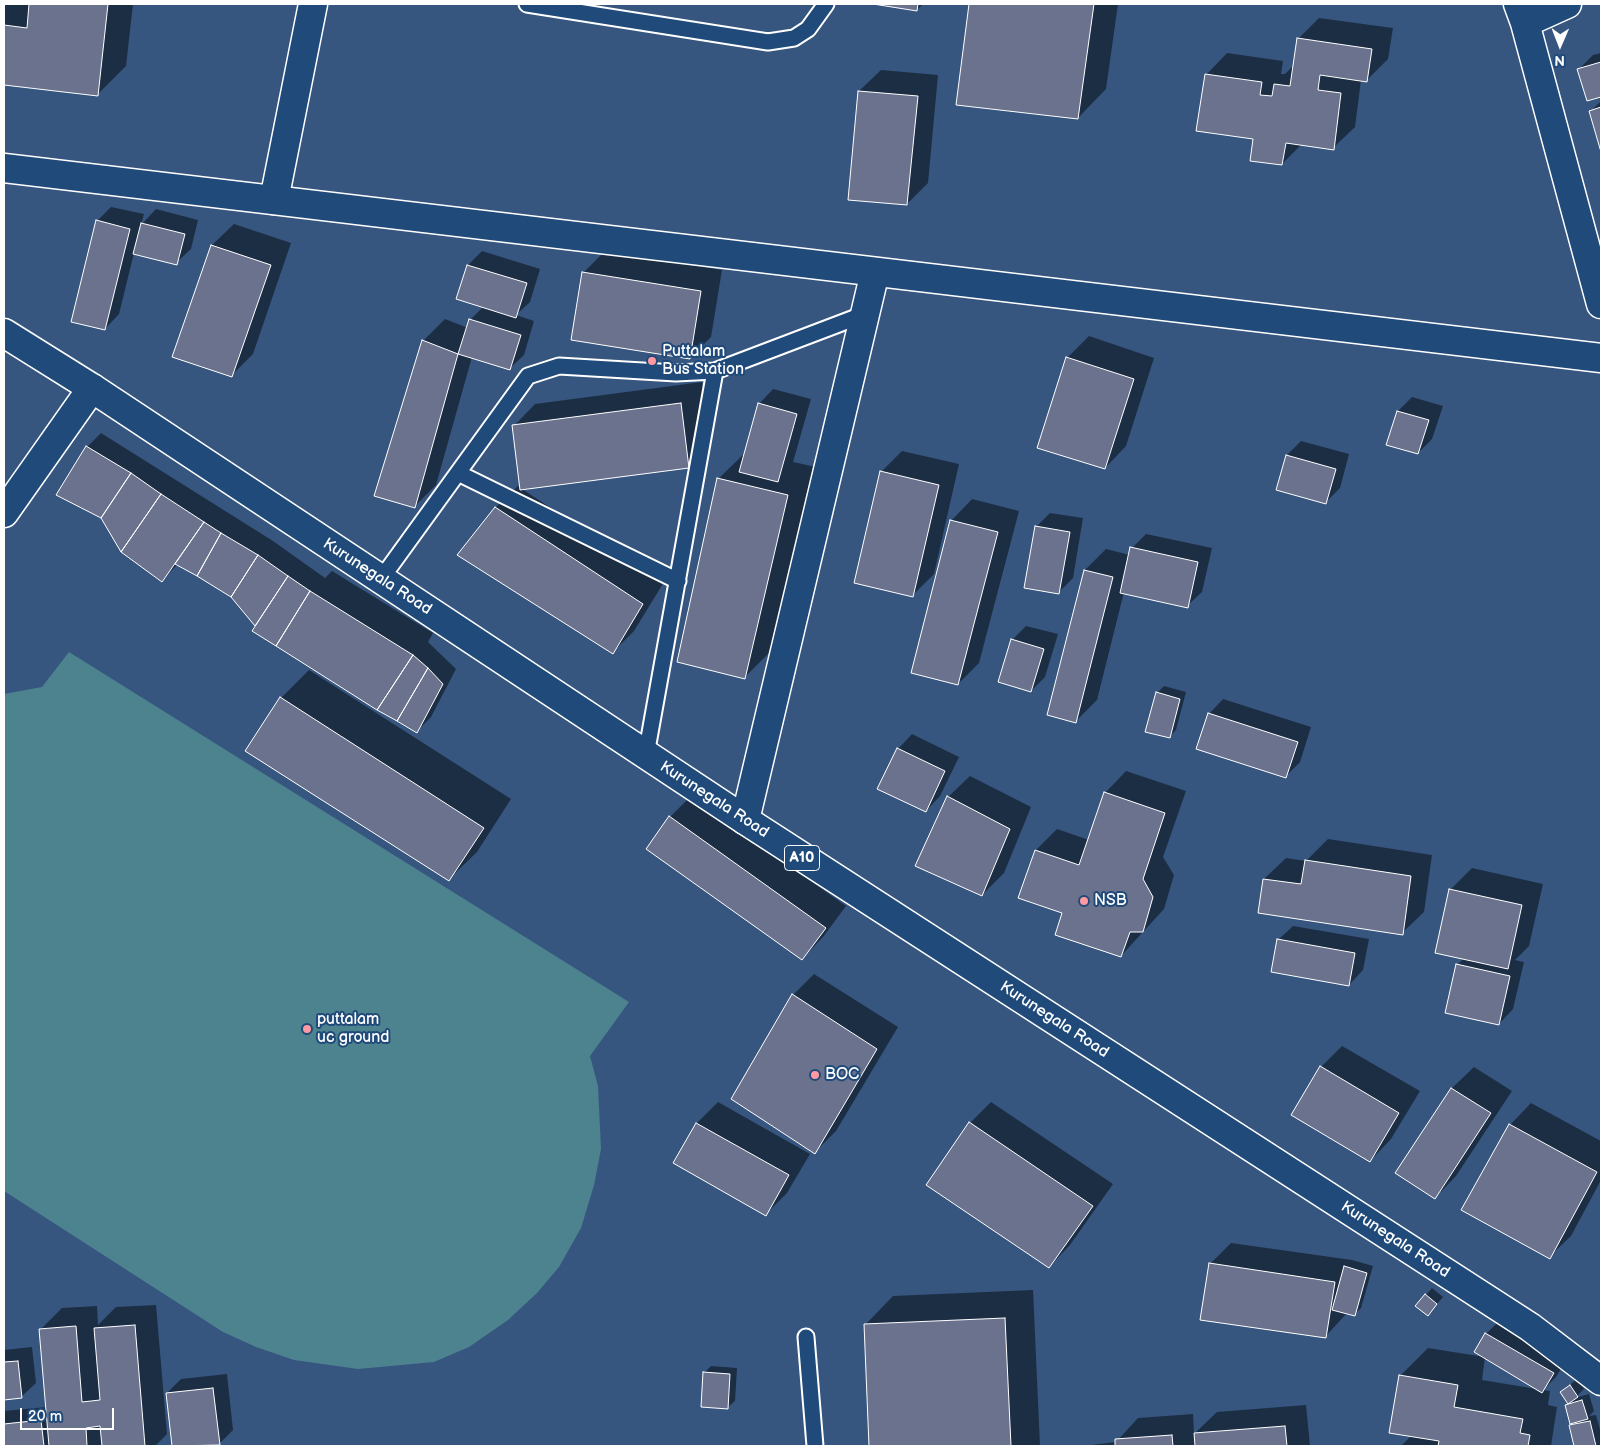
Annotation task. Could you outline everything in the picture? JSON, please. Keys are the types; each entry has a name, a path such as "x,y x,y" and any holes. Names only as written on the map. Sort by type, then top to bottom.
{"main road":[{"path":"274,200 314,4"},
{"path":"1568,4 1522,13 1601,304"},
{"path":"4,168 1601,358"},
{"path":"744,820 875,272"},
{"name":"Kurunegala Road","path":"4,333 92,388 744,820 1530,1326 1601,1381"},
{"path":"4,513 92,388"}],"lane":[{"path":"527,4 768,42 794,38 808,29 826,4"},
{"path":"381,579 528,376 559,366 676,373 715,371 865,314"},
{"path":"646,755 715,371"},
{"path":"458,473 678,581"},
{"path":"806,1337 815,1446"}],"green space":[{"name":"puttalam uc ground","path":"69,652 629,1002 590,1056 598,1086 601,1149 594,1185 581,1228 559,1267 537,1293 508,1320 469,1347 434,1362 358,1369 294,1360 256,1347 223,1332 4,1191 4,694 42,687"}],"building":[{"path":"29,4 108,4 98,96 4,85 4,25 27,28"},
{"path":"873,4 918,4 917,11"},
{"path":"969,4 1094,4 1078,119 956,105"},
{"path":"1297,38 1372,49 1367,82 1320,75 1318,90 1341,93 1334,150 1286,143 1282,165 1250,161 1253,139 1196,131 1205,74 1262,82 1260,95 1272,96 1274,84 1290,86"},
{"path":"1601,62 1601,97 1587,101 1577,69"},
{"path":"858,91 918,96 907,205 848,200"},
{"path":"1601,107 1601,152 1589,111"},
{"path":"96,220 130,229 105,330 71,322"},
{"path":"141,223 185,234 177,265 133,254"},
{"path":"211,245 271,265 232,377 172,357"},
{"path":"467,265 527,283 516,318 456,299"},
{"path":"582,272 701,291 690,359 571,340"},
{"path":"469,319 521,335 510,370 458,354"},
{"path":"422,340 458,354 415,508 374,496"},
{"path":"1066,357 1134,379 1105,469 1037,448"},
{"path":"681,403 689,468 520,490 512,425"},
{"path":"758,403 797,414 778,482 739,472"},
{"path":"1397,411 1429,420 1418,454 1386,445"},
{"path":"86,446 131,473 101,518 56,495"},
{"path":"1286,455 1336,469 1326,504 1276,490"},
{"path":"880,471 939,485 913,597 854,583"},
{"path":"131,473 161,494 121,552 101,518"},
{"path":"717,478 788,495 745,679 677,662"},
{"path":"161,494 204,522 162,582 121,552"},
{"path":"495,507 643,604 613,654 457,555"},
{"path":"950,520 998,532 958,685 911,673"},
{"path":"204,522 221,533 197,576 175,564"},
{"path":"1035,526 1070,532 1059,594 1024,588"},
{"path":"221,533 258,555 231,597 197,576"},
{"path":"1130,547 1198,562 1188,608 1120,593"},
{"path":"258,555 288,576 255,626 231,597"},
{"path":"1084,570 1113,577 1076,723 1047,715"},
{"path":"288,576 310,591 276,646 252,631"},
{"path":"310,591 413,655 377,710 276,646"},
{"path":"1011,639 1044,649 1031,692 998,682"},
{"path":"413,655 428,668 397,721 377,710"},
{"path":"428,668 443,684 417,733 397,721"},
{"path":"1156,692 1180,699 1170,738 1145,732"},
{"path":"280,697 484,828 449,881 245,751"},
{"path":"1208,713 1298,742 1286,778 1196,749"},
{"path":"897,748 945,771 926,812 877,789"},
{"path":"1104,792 1165,813 1143,879 1153,897 1143,932 1130,932 1121,957 1055,935 1062,913 1018,898 1035,850 1079,865"},
{"path":"947,796 1010,829 982,896 915,866"},
{"path":"669,816 826,928 802,960 646,849"},
{"path":"1305,860 1411,876 1403,935 1258,913 1263,879 1301,884"},
{"path":"1449,889 1522,905 1508,969 1435,953"},
{"path":"1277,939 1355,953 1349,986 1271,972"},
{"path":"1456,964 1510,976 1499,1025 1445,1013"},
{"path":"792,994 877,1049 815,1154 731,1099"},
{"path":"1320,1066 1399,1113 1370,1162 1291,1115"},
{"path":"1451,1088 1491,1113 1435,1199 1395,1173"},
{"path":"969,1122 1093,1206 1049,1268 926,1185"},
{"path":"696,1123 789,1175 766,1216 673,1163"},
{"path":"1509,1124 1597,1172 1550,1259 1461,1210"},
{"path":"1209,1263 1335,1282 1326,1338 1200,1320"},
{"path":"1344,1266 1367,1273 1355,1316 1332,1310"},
{"path":"1425,1294 1437,1304 1428,1316 1415,1306"},
{"path":"1005,1318 1011,1446 869,1446 864,1324"},
{"path":"135,1325 145,1446 102,1446 100,1426 86,1428 87,1446 49,1446 39,1329 76,1326 82,1402 100,1400 94,1328"},
{"path":"1485,1333 1554,1373 1542,1393 1474,1352"},
{"path":"18,1361 22,1398 4,1400 4,1362"},
{"path":"703,1372 730,1374 728,1409 701,1407"},
{"path":"1399,1375 1458,1385 1454,1407 1523,1419 1520,1433 1530,1435 1528,1446 1438,1446 1439,1441 1389,1433"},
{"path":"1570,1385 1578,1397 1568,1404 1560,1392"},
{"path":"213,1388 220,1445 172,1446 166,1393"},
{"path":"1582,1400 1588,1419 1570,1424 1565,1405"},
{"path":"41,1420 44,1446 4,1446 4,1424"},
{"path":"1590,1421 1596,1446 1574,1446 1569,1425"},
{"path":"1285,1426 1287,1446 1195,1446 1194,1433"},
{"path":"1172,1435 1173,1446 1115,1446 1115,1439"}],"place":[{"name":"Puttalam Bus Station","path":"652,361"},
{"name":"NSB","path":"1084,901"},
{"name":"puttalam uc ground","path":"307,1029"},
{"name":"BOC","path":"815,1075"}]}
